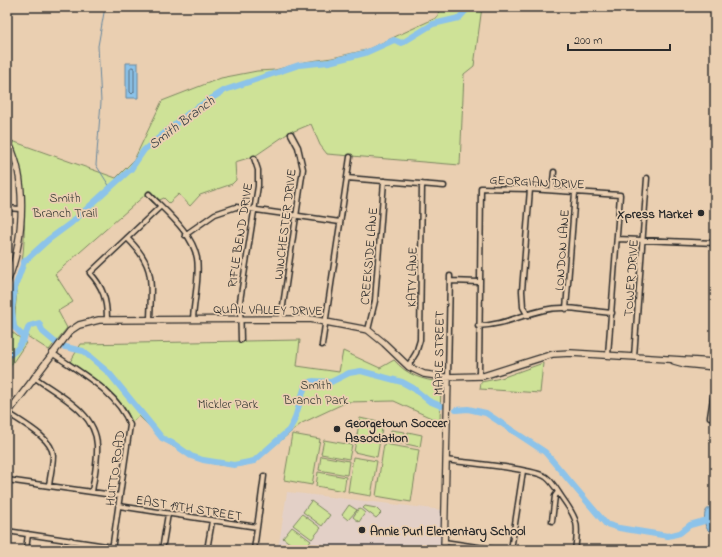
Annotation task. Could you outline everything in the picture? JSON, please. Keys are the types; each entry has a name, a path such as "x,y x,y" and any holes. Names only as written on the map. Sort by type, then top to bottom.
{"street":[{"name":"WINCHESTER DRIVE","path":"281,319 303,169 298,147 291,134"},
{"path":"7,138 18,169 21,194 18,244 7,282"},
{"name":"RIFLE BEND DRIVE","path":"241,340 240,301 258,178 254,158"},
{"path":"322,346 350,158"},
{"path":"552,190 554,172"},
{"path":"347,178 444,186"},
{"name":"TOWER DRIVE","path":"634,356 647,178"},
{"name":"CREEKSIDE LANE","path":"368,330 375,302 384,181"},
{"name":"KATY LANE","path":"408,366 416,353 420,340 422,184"},
{"name":"GEORGIAN DRIVE","path":"479,376 478,326 481,188 552,190 620,196 608,355"},
{"path":"528,316 524,307 522,291 530,189"},
{"name":"LONDON LANE","path":"566,309 575,193"},
{"path":"149,194 185,235 197,257 197,277 193,319"},
{"path":"107,319 106,299 100,286 90,273 161,206"},
{"path":"185,235 220,211 236,207 340,222"},
{"path":"7,208 20,209"},
{"path":"128,238 142,254 150,270 150,319"},
{"path":"617,238 715,243"},
{"name":"MAPLE STREET","path":"444,550 450,276"},
{"path":"450,281 479,282"},
{"path":"478,326 499,324 544,310 566,309 612,313"},
{"name":"QUAIL VALLEY DRIVE","path":"7,413 65,336 79,325 91,320 310,318 368,330 408,366 424,374 448,377 479,376 553,354 634,356 715,367"},
{"name":"HUTTO ROAD","path":"52,353 115,400 125,413 130,425 112,548"},
{"name":"QUAIL VALLEY DRIVE","path":"670,360 686,359 715,362"},
{"path":"34,377 84,414 92,426 97,447 92,492"},
{"path":"710,417 715,385"},
{"path":"7,413 50,444 53,455 49,486"},
{"path":"446,460 523,471 539,474 548,478 577,521 578,531 576,550"},
{"path":"511,550 523,471"},
{"path":"254,550 264,476"},
{"name":"EAST 19TH STREET","path":"7,480 120,496"},
{"path":"552,521 555,496 558,492"},
{"name":"EAST 19TH STREET","path":"119,506 257,527"},
{"path":"162,550 168,514"},
{"path":"208,550 212,521"},
{"path":"7,531 71,540 112,548"},
{"path":"26,550 28,534"},
{"path":"69,550 71,540"},
{"path":"444,542 475,548 497,550"}],"shaded area":[{"name":"Annie Purl Elementary School","path":"287,492 443,510 442,550 278,550"}],"green space":[{"name":"Smith Branch Trail","path":"439,7 482,7 474,66 464,74 460,165 327,154 320,145 311,124 287,134 255,156 235,162 236,180 232,184 200,195 190,206 179,194 169,203 164,198 153,203 145,195 55,274 73,302 58,311 67,328 49,350 16,329 15,307 23,252 24,215 22,190 12,141 116,178 134,160 162,101 221,78 257,71 275,70 304,62 332,58 366,50 438,17"},
{"path":"7,328 26,343 7,371"},
{"name":"Mickler Park","path":"300,340 297,366 339,372 343,351 380,368 394,360 415,376 441,382 440,422 394,401 347,402 302,423 256,461 237,466 219,465 194,459 164,441 139,416 132,422 121,403 114,395 70,362 81,344"},
{"path":"543,363 540,393 480,389 481,382 501,378"},
{"path":"360,418 383,423 377,457 354,452"},
{"path":"391,430 405,432 403,444 389,441"},
{"path":"408,432 422,435 420,447 406,444"},
{"path":"292,434 320,439 312,485 284,480"},
{"path":"324,440 352,445 349,459 321,454"},
{"path":"384,444 419,450 411,502 376,496"},
{"path":"321,456 349,461 347,475 319,470"},
{"path":"353,457 377,461 371,496 348,492"},
{"path":"318,472 346,477 344,491 316,486"},
{"path":"311,501 330,515 322,526 303,512"},
{"path":"349,505 357,510 348,520 342,515"},
{"path":"365,506 376,508 381,513 376,518 363,508"},
{"path":"359,508 365,513 359,522 353,517"},
{"path":"302,514 321,528 312,539 293,525"},
{"path":"292,527 311,541 304,550 299,550 283,538"}],"water":[{"path":"126,63 138,63 138,98 126,98"},
{"path":"715,503 715,526 709,531 705,525 705,513"}],"waterway":[{"path":"105,7 98,46 101,102 96,165 110,187"},
{"name":"Smith Branch","path":"7,357 18,348 23,336 14,327 12,309 15,287 24,262 48,240 71,223 131,169 144,150 190,112 225,90 299,65 329,62 365,53 394,40 402,43 433,24 459,18 469,7"},
{"path":"23,341 29,326 39,323 43,332 56,343"},
{"path":"61,346 83,351 109,373 162,438 174,444 191,456 203,460 234,465 254,461 289,430 294,421 305,386 313,381 331,382 349,373 361,371 402,382 413,388 429,401 441,406"},
{"path":"456,410 468,409 486,413 545,452 606,524 619,528 668,536 680,533 690,525 704,521"}],"place":[{"name":"Xpress Market","path":"701,213"},
{"name":"Georgetown Soccer Association","path":"337,429"},
{"name":"Annie Purl Elementary School","path":"362,530"}],"park label":[{"name":"Smith Branch Park","path":"316,392"}]}
